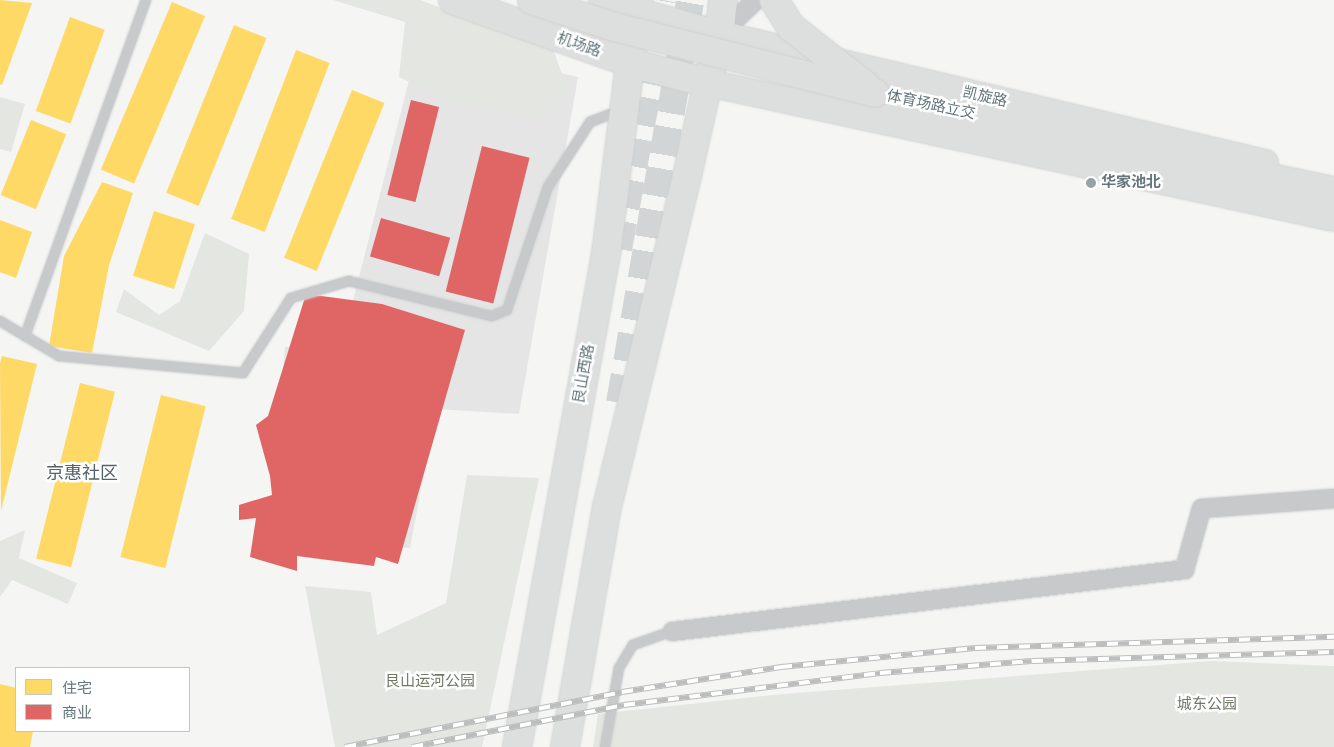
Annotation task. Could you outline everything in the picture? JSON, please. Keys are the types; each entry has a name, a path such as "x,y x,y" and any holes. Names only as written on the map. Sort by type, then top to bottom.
{"main road":[{"name":"机场路","path":"453,0 631,63 708,83"},
{"name":"体育场路立交","path":"532,0 611,26 876,93 1334,191"},
{"path":"603,0 637,6"},
{"path":"565,747 607,507 708,83 719,34 723,0"},
{"path":"774,0 791,27 876,93"},
{"name":"艮山西路","path":"517,747 606,254 637,6"},
{"name":"凯旋路","path":"637,6 719,34 1334,179"},
{"path":"708,83 1334,218"}],"street":[{"path":"719,34 755,0"},
{"path":"672,631 1184,569 1201,508 1334,498"}],"lane":[{"path":"25,336 146,0"},
{"path":"0,321 59,356 243,373 291,298 348,281 492,316 507,310 548,187 590,122 625,108"},
{"path":"605,747 619,668 633,645 672,631"}],"shaded area":[{"path":"419,41 578,77 519,414 436,409 410,548 268,535 285,347 342,344"}],"green space":[{"path":"333,0 420,0 553,49 568,91 547,118 460,105 399,77 405,22"},
{"path":"0,97 25,104 11,152 0,149"},
{"path":"205,233 249,254 244,311 209,351 116,312 124,289 159,315 180,301"},
{"name":"艮山运河公园","path":"467,475 539,478 482,747 335,747 305,586 371,592 377,635 446,603"},
{"path":"25,530 19,558 77,583 68,604 12,580 0,597 0,541"},
{"name":"城东公园","path":"1212,661 1334,666 1334,747 593,747 598,714 783,694"}],"building: 住宅":[{"path":"0,0 32,3 2,85 0,84"},
{"path":"172,2 205,16 134,184 101,170"},
{"path":"70,17 105,30 71,124 36,111"},
{"path":"234,25 266,38 199,206 166,193"},
{"path":"296,50 330,63 265,232 231,219"},
{"path":"352,90 384,103 317,271 284,258"},
{"path":"31,120 66,134 36,209 1,195"},
{"path":"102,182 133,193 109,265 92,353 49,346 64,256"},
{"path":"154,211 195,224 174,289 133,276"},
{"path":"0,220 32,232 16,278 0,272"},
{"path":"2,356 37,364 1,511 0,363"},
{"path":"80,383 115,392 71,567 36,559"},
{"path":"161,395 206,406 165,568 121,557"},
{"path":"0,684 15,688 15,732 33,732 30,747 0,747"}],"building: 商业":[{"path":"411,100 439,107 415,202 387,195"},
{"path":"482,146 530,158 493,303 446,292"},
{"path":"381,218 450,238 439,276 370,256"},
{"path":"306,294 382,304 465,330 398,564 376,557 374,566 297,556 297,571 250,557 256,518 239,520 239,505 272,495 270,476 256,425 268,416"}],"tunnel":[{"path":"618,249 664,0"},
{"path":"620,403 690,0"}],"railway":[{"path":"345,747 622,692 781,667 975,648 1334,637"},
{"path":"412,747 624,705 880,673 1032,661 1334,652"}],"place":[{"name":"华家池北","path":"1091,183"}],"district":[{"name":"京惠社区","path":"82,474"}]}
